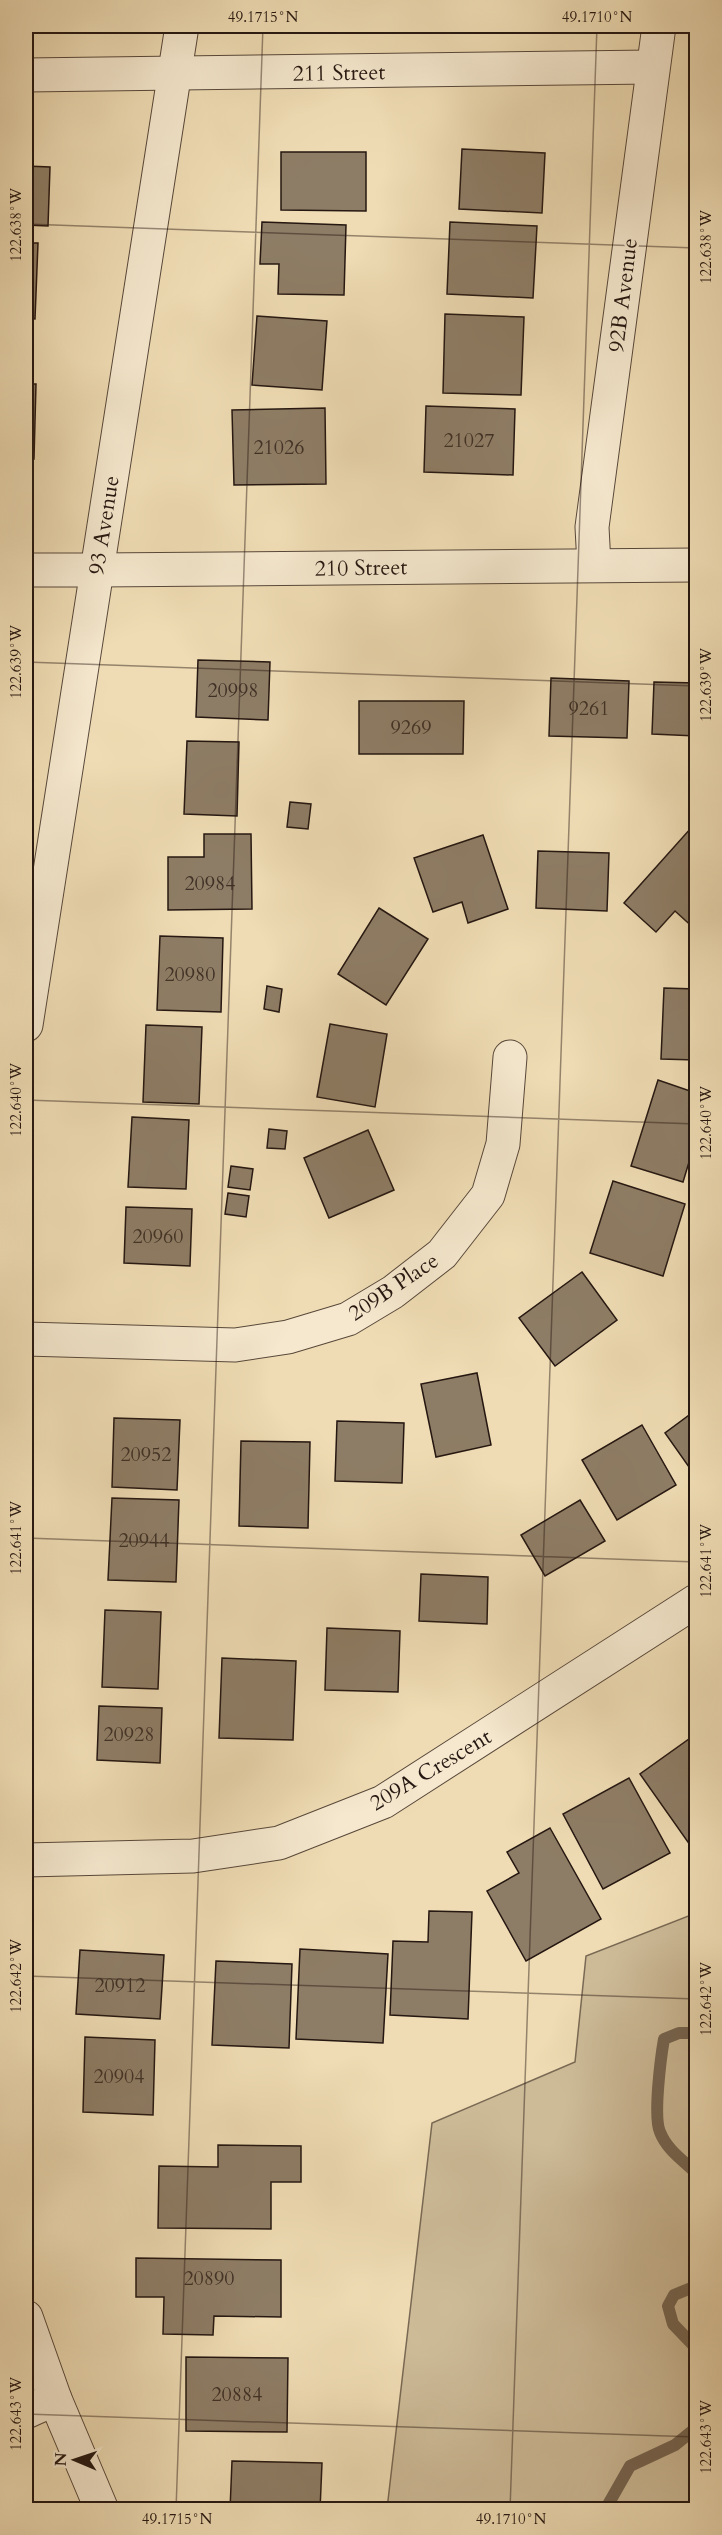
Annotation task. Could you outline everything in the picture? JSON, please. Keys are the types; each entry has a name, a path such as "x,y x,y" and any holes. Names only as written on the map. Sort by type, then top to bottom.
{"street":[{"name":"93 Avenue","path":"26,1025 182,26"},
{"name":"92B Avenue","path":"594,565 592,527 659,26"},
{"name":"211 Street","path":"26,75 652,68"},
{"name":"210 Street","path":"26,570 696,565"},
{"name":"209B Place","path":"26,1339 235,1345 288,1337 348,1319 393,1292 442,1254 488,1195 503,1144 510,1057"},
{"name":"209A Crescent","path":"26,1860 193,1856 279,1843 383,1802 696,1601"},
{"path":"26,2317 55,2399 102,2510"},
{"path":"26,2412 55,2399"}],"shaded area":[{"path":"696,1913 696,2509 387,2509 432,2123 575,2062 586,1956"}],"building":[{"path":"462,149 545,153 542,213 459,209"},
{"path":"281,152 366,152 366,211 281,210"},
{"path":"26,166 50,167 48,226 26,225"},
{"path":"262,222 346,225 344,295 278,294 279,264 260,264"},
{"path":"450,222 537,226 533,298 447,294"},
{"path":"26,243 38,243 35,319 26,318"},
{"path":"445,314 524,317 521,395 443,393"},
{"path":"257,316 327,321 322,390 252,385"},
{"path":"26,384 36,384 34,459 26,459"},
{"path":"426,406 515,409 513,475 424,472"},
{"path":"325,408 326,484 234,485 232,410"},
{"path":"198,660 270,662 268,720 196,717"},
{"path":"551,678 629,681 627,738 549,736"},
{"path":"654,682 696,683 696,736 652,734"},
{"path":"359,701 464,701 463,754 359,754"},
{"path":"187,741 239,742 237,816 184,814"},
{"path":"290,802 311,804 308,829 287,827"},
{"path":"691,828 696,833 696,930 675,911 656,932 624,903"},
{"path":"204,834 251,834 252,909 168,910 168,857 204,857"},
{"path":"483,835 508,909 468,923 462,902 433,912 414,858"},
{"path":"538,851 609,853 607,911 536,908"},
{"path":"379,908 428,939 386,1005 338,974"},
{"path":"160,936 223,938 221,1012 157,1010"},
{"path":"267,986 282,989 279,1012 264,1009"},
{"path":"664,988 696,989 696,1060 661,1059"},
{"path":"330,1024 387,1034 375,1107 317,1097"},
{"path":"146,1025 202,1027 199,1104 143,1102"},
{"path":"658,1080 696,1093 696,1139 683,1182 631,1166"},
{"path":"132,1117 189,1120 186,1189 128,1187"},
{"path":"269,1129 287,1131 285,1149 267,1148"},
{"path":"368,1130 394,1190 329,1218 304,1158"},
{"path":"231,1166 253,1169 250,1190 228,1187"},
{"path":"613,1181 685,1204 663,1276 590,1253"},
{"path":"228,1193 249,1196 246,1217 225,1214"},
{"path":"126,1207 192,1209 190,1266 124,1263"},
{"path":"582,1272 617,1320 555,1366 519,1318"},
{"path":"477,1373 491,1445 436,1457 421,1384"},
{"path":"696,1410 696,1477 665,1433"},
{"path":"114,1418 180,1420 177,1490 112,1487"},
{"path":"337,1421 404,1423 402,1483 335,1481"},
{"path":"642,1425 676,1485 617,1520 582,1460"},
{"path":"241,1441 310,1442 308,1528 239,1526"},
{"path":"112,1498 179,1500 176,1582 108,1580"},
{"path":"580,1500 605,1541 545,1576 521,1535"},
{"path":"421,1574 488,1577 487,1624 419,1621"},
{"path":"105,1610 161,1612 158,1689 102,1687"},
{"path":"327,1628 400,1631 398,1692 325,1690"},
{"path":"222,1658 296,1661 293,1740 219,1738"},
{"path":"99,1706 162,1708 160,1763 97,1760"},
{"path":"696,1734 696,1840 690,1845 640,1774"},
{"path":"629,1778 670,1853 603,1889 563,1814"},
{"path":"550,1828 601,1919 526,1961 487,1891 519,1873 507,1852"},
{"path":"429,1911 472,1912 468,2019 390,2015 393,1941 428,1942"},
{"path":"300,1949 388,1954 383,2043 296,2039"},
{"path":"80,1950 164,1955 160,2019 76,2014"},
{"path":"216,1961 292,1964 289,2048 212,2045"},
{"path":"85,2037 155,2040 153,2115 83,2112"},
{"path":"218,2145 301,2146 301,2182 271,2182 271,2229 158,2228 159,2166 218,2167"},
{"path":"136,2258 281,2260 281,2317 214,2316 213,2335 163,2334 164,2297 136,2297"},
{"path":"186,2357 288,2358 287,2432 186,2431"},
{"path":"232,2461 322,2463 320,2510 230,2510"}],"waterway":[{"path":"696,2033 679,2033 664,2039 657,2114 663,2138 696,2173"},
{"path":"696,2286 674,2295 668,2306 673,2324 696,2348"},
{"path":"605,2510 630,2466 675,2445 696,2428"}]}
